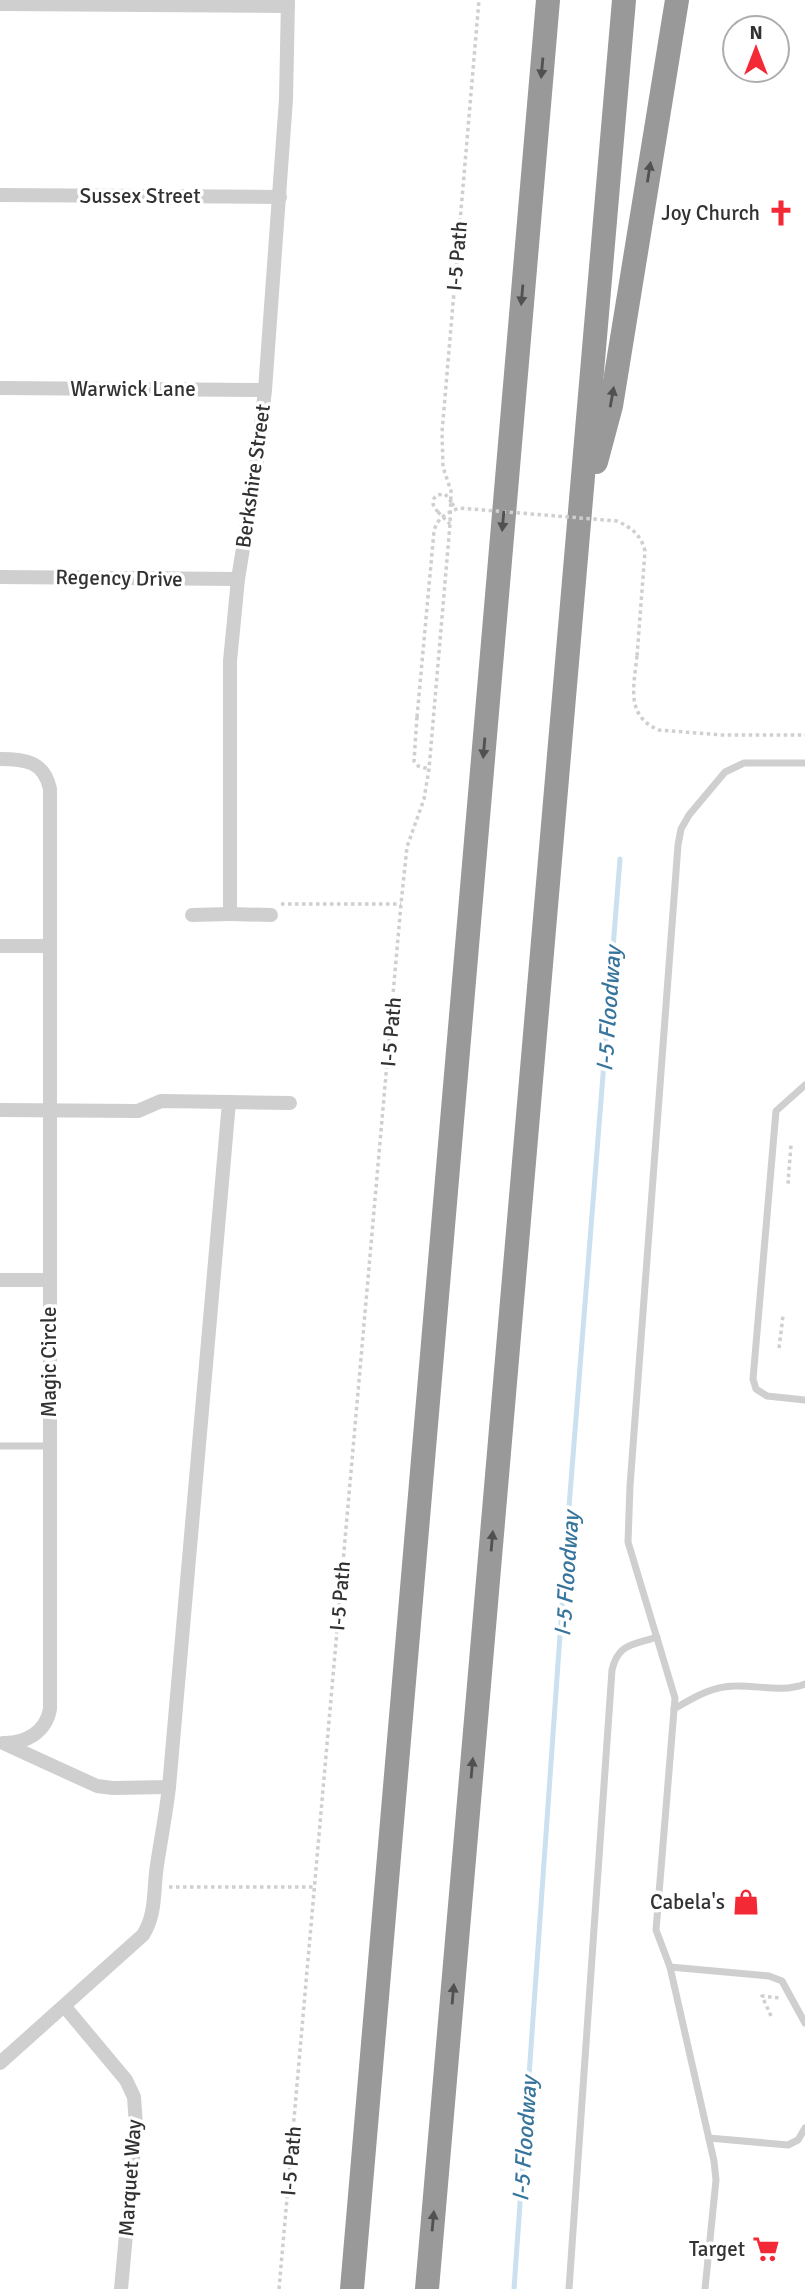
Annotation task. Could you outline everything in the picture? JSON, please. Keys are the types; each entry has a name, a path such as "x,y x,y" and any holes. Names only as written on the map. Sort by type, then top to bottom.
{"highway":[{"path":"352,2289 548,0"},
{"path":"428,2289 624,0"},
{"path":"578,534 611,406 677,0"}],"street":[{"path":"0,4 288,3"},
{"name":"Berkshire Street","path":"230,914 229,695 238,579 257,469 265,390 287,88 288,3"},
{"name":"Sussex Street","path":"0,195 280,197"},
{"name":"Warwick Lane","path":"0,388 265,390"},
{"name":"Regency Drive","path":"0,577 238,579"},
{"name":"Magic Circle","path":"0,759 32,763 42,770 50,789 50,1709 47,1719 30,1739 2,1743"},
{"path":"192,915 271,910"},
{"path":"0,946 50,946"},
{"path":"0,1110 138,1111 161,1101 290,1103"},
{"path":"0,2063 143,1935 150,1922 169,1787 229,1102"},
{"path":"0,1280 49,1280"},
{"path":"2,1743 105,1788 169,1787"},
{"name":"Marquet Way","path":"65,2007 126,2080 134,2097 136,2126 121,2289"}],"lane":[{"path":"705,2289 716,2180 670,1967 656,1930 675,1698 628,1542 629,1486 681,829 689,815 725,772 744,764 805,763"},
{"path":"805,1085 776,1111 753,1379 756,1389 767,1396 805,1400"},
{"path":"0,1446 49,1446"},
{"path":"569,2289 612,1670 615,1657 622,1649 657,1637"},
{"path":"674,1709 714,1688 733,1686 787,1689 805,1684"},
{"path":"670,1967 769,1976 782,1981 805,2022"},
{"path":"709,2138 788,2145 799,2140 805,2128"}],"path":[{"name":"I-5 Path","path":"279,2289 401,904 407,847 424,799 429,769 450,524 451,491 443,467 442,432 479,0"},
{"path":"450,524 433,506 433,500 439,494 448,496 455,509"},
{"path":"429,769 418,766 414,761 434,531 443,516 455,509 617,521 635,531 645,551 633,698 643,722 659,730 722,735 805,735"},
{"path":"271,910 401,904"},
{"path":"790,1182 792,1145"},
{"path":"779,1348 783,1316"},
{"path":"156,1885 314,1887"},
{"path":"771,2016 762,1996 780,1998"}],"waterway":[{"name":"I-5 Floodway","path":"514,2289 569,1507 620,859"}],"place":[{"name":"Joy Church","path":"781,213"},
{"name":"Cabela's","path":"746,1902"},
{"name":"Target","path":"766,2249"}]}
